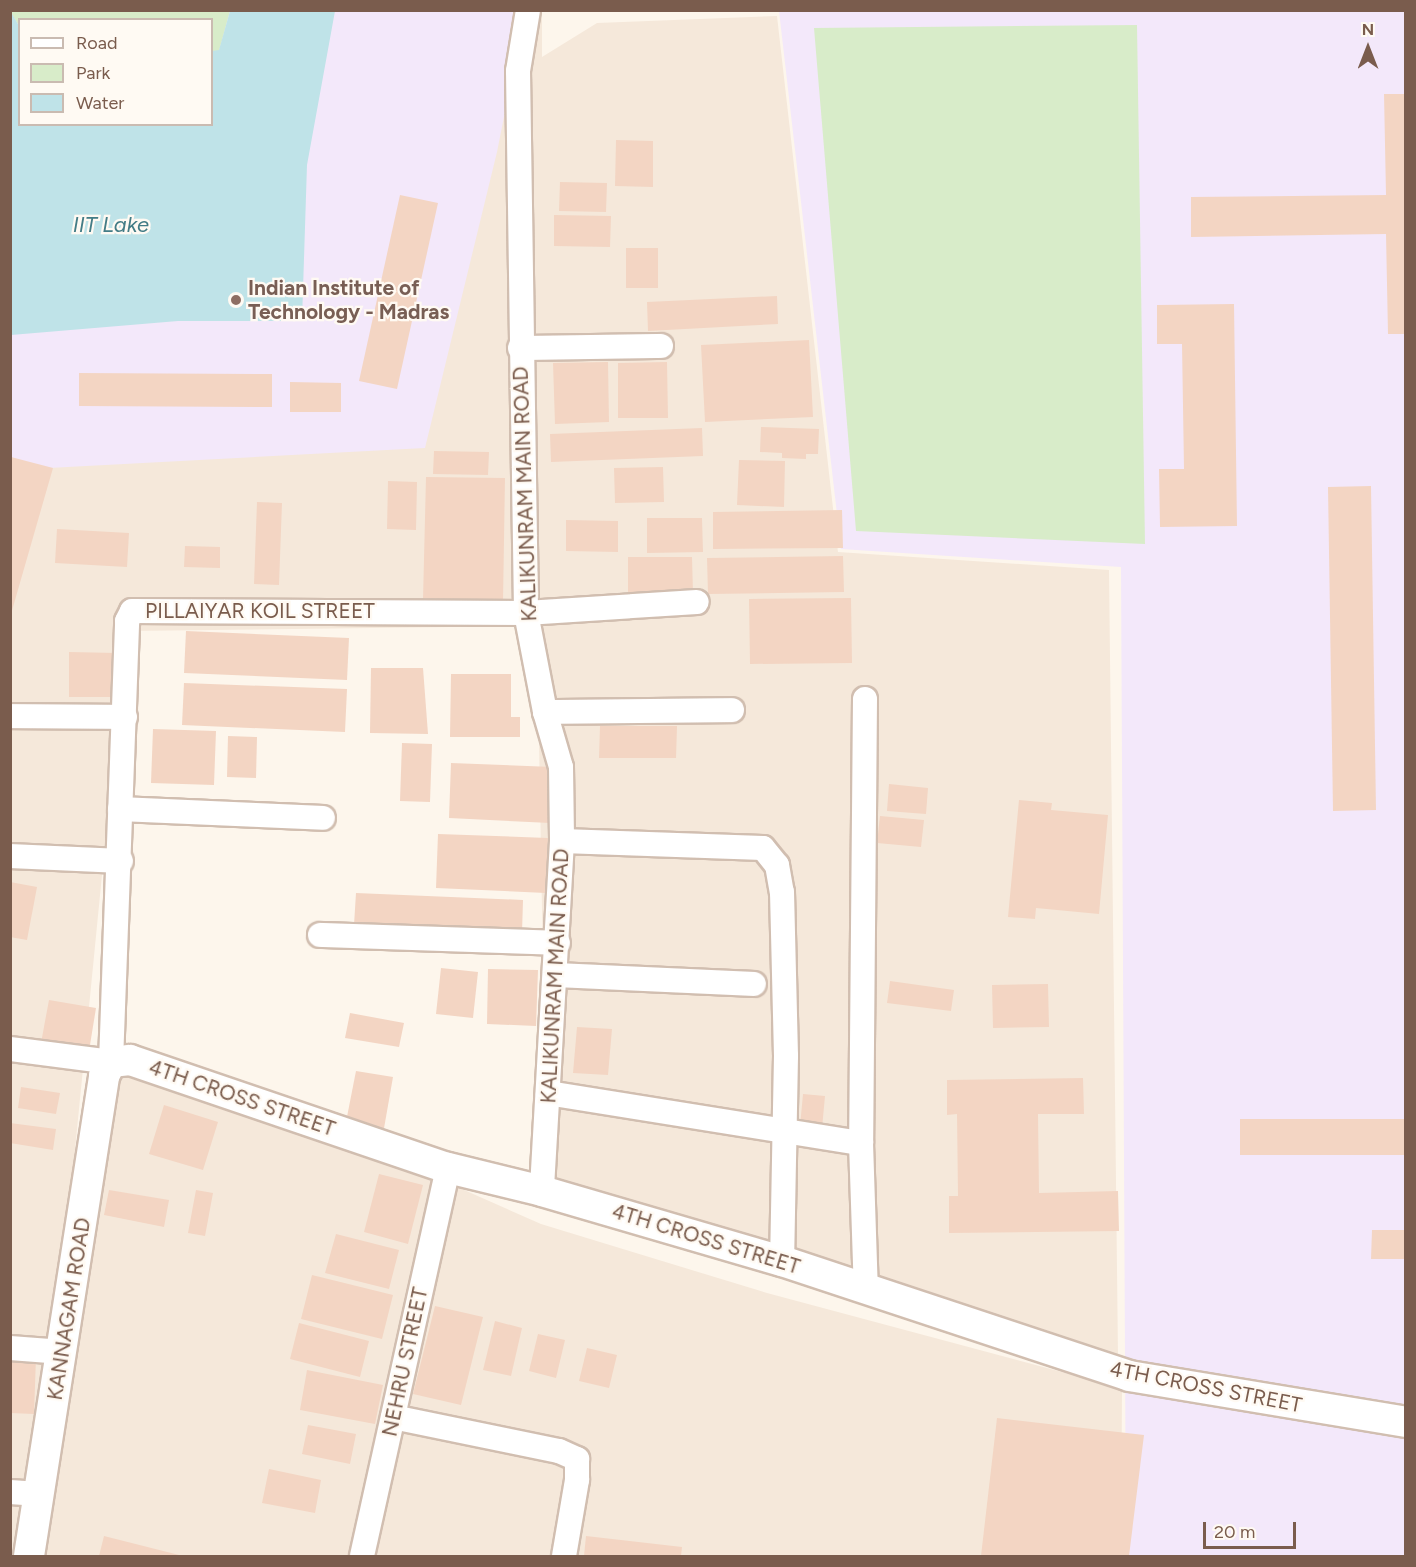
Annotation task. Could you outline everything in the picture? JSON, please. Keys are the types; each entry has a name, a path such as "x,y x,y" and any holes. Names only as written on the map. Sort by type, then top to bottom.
{"street":[{"name":"KALIKUNRAM MAIN ROAD","path":"528,10 518,71 520,348 526,613 545,711 561,767 562,841 557,975 542,1191"},
{"path":"520,348 661,346"},
{"name":"PILLAIYAR KOIL STREET","path":"111,1062 121,861 120,809 127,621 132,611 526,613 697,602"},
{"path":"866,699 861,1143 866,1291"},
{"path":"545,711 732,710"},
{"path":"10,716 125,717"},
{"path":"120,809 323,818"},
{"path":"562,841 733,844 763,848 777,865 782,892 786,1132 782,1261"},
{"path":"10,856 121,861"},
{"path":"320,934 558,943"},
{"path":"557,975 754,984"},
{"name":"4TH CROSS STREET","path":"10,1049 111,1062 130,1060 448,1168 542,1191 782,1261 866,1291 1129,1376 1406,1422"},
{"name":"KANNAGAM ROAD","path":"29,1557 25,1493 63,1352 104,1076 111,1062"},
{"path":"548,1093 861,1143"},
{"name":"NEHRU STREET","path":"362,1557 448,1168"},
{"path":"10,1348 63,1352"},
{"path":"393,1417 559,1451 576,1459 577,1480 564,1557"}],"shaded area":[{"name":"Indian Institute of Technology - Madras","path":"11,11 525,11 497,152 425,448 11,470"},
{"path":"508,11 542,11 542,57 597,23 777,16 838,552 1109,570 1118,1356 850,1287 547,1195 537,626 126,631 55,1353 22,1556 11,1556 10,359"},
{"path":"779,11 1405,11 1405,1556 1126,1556 1121,567 841,549"},
{"path":"116,1068 446,1170 361,1556 33,1556"},
{"path":"446,1182 541,1224 767,1293 1122,1388 1121,1556 363,1556"}],"green space":[{"path":"10,11 230,11 219,51 213,51 213,18 18,18 18,24"},
{"path":"1137,25 1145,544 856,531 814,28"}],"water":[{"name":"IIT Lake","path":"230,11 335,11 307,165 302,321 178,321 11,335 11,12 18,24 18,126 213,126 213,51 219,50"}],"building":[{"path":"1384,94 1406,94 1406,334 1388,334 1386,234 1191,237 1191,197 1386,195"},
{"path":"616,140 653,141 653,187 615,186"},
{"path":"560,182 607,183 606,212 559,211"},
{"path":"400,195 438,203 397,389 359,381"},
{"path":"554,215 611,216 610,247 554,246"},
{"path":"626,248 658,248 658,288 626,288"},
{"path":"777,296 778,324 648,331 647,302"},
{"path":"1234,304 1237,526 1160,527 1159,469 1184,469 1182,344 1157,344 1157,305"},
{"path":"809,340 813,417 705,422 701,345"},
{"path":"608,362 609,422 555,424 553,363"},
{"path":"667,362 668,418 618,418 618,363"},
{"path":"79,373 272,374 272,407 79,406"},
{"path":"290,382 341,383 341,412 290,412"},
{"path":"761,427 819,429 818,454 806,454 806,459 782,458 782,453 760,452"},
{"path":"702,428 703,456 551,462 550,434"},
{"path":"434,451 489,452 488,475 433,474"},
{"path":"11,457 53,468 11,614 10,459"},
{"path":"739,460 785,461 784,507 737,505"},
{"path":"663,467 664,502 615,503 614,468"},
{"path":"426,477 505,478 503,602 423,600"},
{"path":"388,481 417,482 416,530 387,529"},
{"path":"1371,486 1376,810 1333,811 1328,487"},
{"path":"257,502 282,503 279,585 254,584"},
{"path":"842,510 843,548 713,549 713,512"},
{"path":"647,518 702,518 703,552 647,553"},
{"path":"566,520 618,521 618,552 566,551"},
{"path":"57,529 129,533 127,567 55,563"},
{"path":"185,546 220,547 220,568 184,567"},
{"path":"843,556 844,592 708,594 707,558"},
{"path":"628,557 692,557 693,593 628,594"},
{"path":"851,598 852,663 750,664 749,599"},
{"path":"186,631 349,638 347,680 184,673"},
{"path":"69,652 117,653 117,697 69,697"},
{"path":"371,668 423,668 428,734 370,733"},
{"path":"451,674 511,674 511,717 520,717 520,737 450,737"},
{"path":"184,683 347,689 345,732 182,725"},
{"path":"600,726 677,726 676,758 599,758"},
{"path":"153,729 216,731 214,785 151,783"},
{"path":"228,736 257,737 256,778 227,777"},
{"path":"402,743 432,744 430,802 400,801"},
{"path":"451,763 553,767 550,823 449,818"},
{"path":"889,784 928,788 926,814 887,811"},
{"path":"1019,800 1052,803 1051,810 1108,815 1099,914 1036,908 1035,919 1008,917"},
{"path":"880,816 924,820 921,847 877,843"},
{"path":"438,834 548,838 546,893 436,888"},
{"path":"10,882 37,887 27,940 10,937"},
{"path":"356,893 523,900 522,932 354,925"},
{"path":"441,968 478,972 473,1018 436,1014"},
{"path":"488,969 538,970 536,1026 487,1024"},
{"path":"890,981 954,990 951,1011 887,1003"},
{"path":"1048,984 1049,1027 993,1028 992,985"},
{"path":"49,1000 96,1008 89,1051 41,1043"},
{"path":"350,1013 404,1023 399,1047 345,1038"},
{"path":"577,1027 612,1029 608,1075 573,1073"},
{"path":"356,1071 393,1077 383,1134 345,1127"},
{"path":"1083,1078 1084,1114 1038,1114 1039,1193 1118,1191 1119,1231 949,1233 949,1196 958,1196 957,1114 947,1115 947,1080"},
{"path":"21,1087 60,1093 56,1114 18,1108"},
{"path":"803,1094 825,1096 822,1128 800,1126"},
{"path":"164,1105 218,1122 203,1170 149,1154"},
{"path":"1240,1119 1406,1119 1406,1155 1240,1155"},
{"path":"10,1123 56,1129 53,1150 10,1143"},
{"path":"379,1174 423,1185 408,1244 364,1232"},
{"path":"109,1190 169,1200 164,1227 104,1215"},
{"path":"196,1190 213,1193 205,1236 188,1233"},
{"path":"1372,1230 1406,1230 1406,1259 1371,1259"},
{"path":"336,1234 399,1250 389,1289 325,1273"},
{"path":"312,1275 393,1295 382,1339 301,1319"},
{"path":"435,1306 483,1317 461,1405 413,1394"},
{"path":"495,1321 522,1328 511,1376 483,1370"},
{"path":"299,1323 369,1341 360,1377 290,1359"},
{"path":"538,1334 565,1340 556,1378 529,1371"},
{"path":"587,1348 617,1355 609,1388 579,1381"},
{"path":"12,1357 36,1357 34,1414 10,1413"},
{"path":"307,1370 383,1385 375,1424 300,1410"},
{"path":"997,1418 1144,1435 1129,1556 981,1556"},
{"path":"308,1425 356,1434 350,1464 302,1454"},
{"path":"269,1469 321,1480 315,1513 262,1503"},
{"path":"104,1536 183,1556 99,1556"},
{"path":"586,1536 682,1547 681,1556 584,1556"}],"place":[{"name":"Indian Institute of Technology - Madras","path":"236,300"}]}
